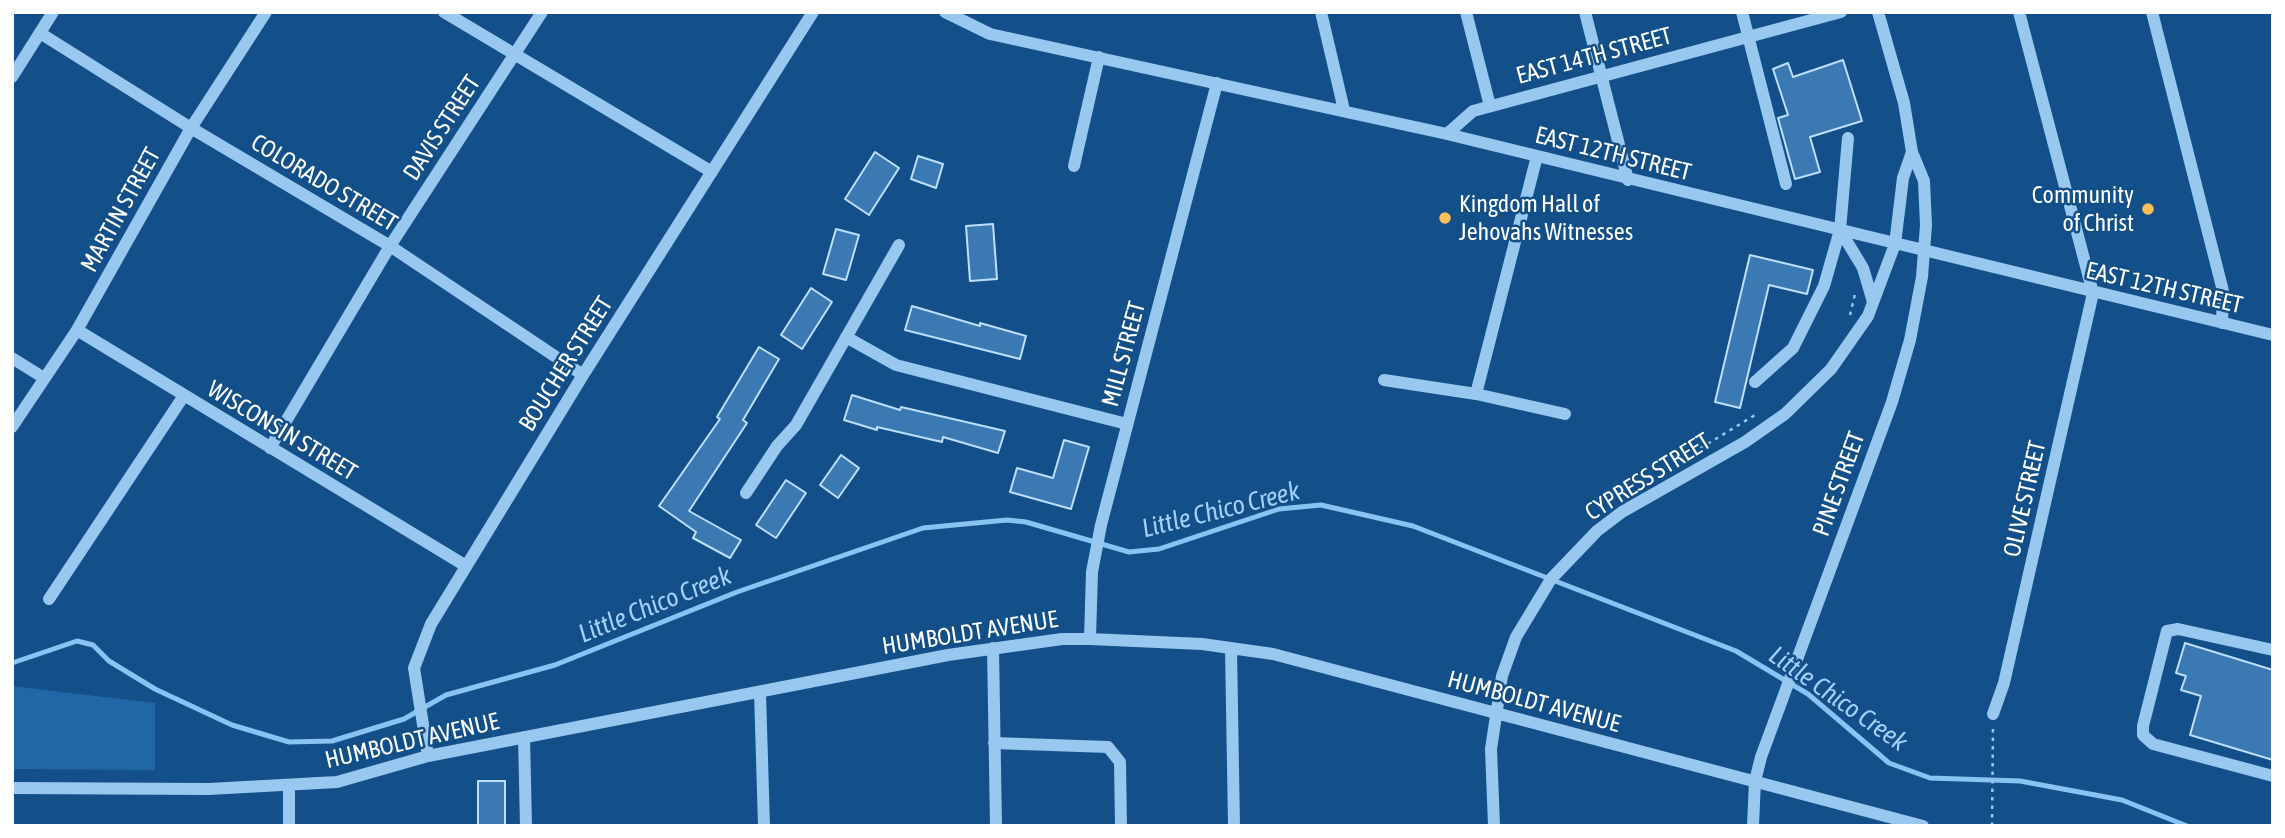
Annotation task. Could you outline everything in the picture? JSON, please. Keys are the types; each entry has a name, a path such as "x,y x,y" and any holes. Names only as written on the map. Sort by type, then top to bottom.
{"street":[{"path":"12,77 53,12"},
{"name":"MARTIN STREET","path":"12,427 77,330 191,128 266,12"},
{"path":"444,12 712,172"},
{"name":"DAVIS STREET","path":"270,448 390,246 542,12"},
{"name":"BOUCHER STREET","path":"428,756 414,668 431,624 583,375 813,12"},
{"name":"EAST 12TH STREET","path":"945,12 990,34 1447,134 2273,335"},
{"path":"1321,12 1344,110"},
{"path":"1466,12 1490,106"},
{"path":"1585,12 1628,180"},
{"path":"1742,12 1786,184"},
{"name":"EAST 14TH STREET","path":"1447,134 1473,110 1841,12"},
{"path":"1878,12 1904,103 1912,152"},
{"path":"2019,12 2093,293"},
{"path":"2152,12 2223,291 2222,323"},
{"name":"COLORADO STREET","path":"40,33 191,128 390,246 583,375"},
{"path":"1074,166 1099,57"},
{"name":"MILL STREET","path":"1090,639 1092,572 1101,525 1217,83"},
{"path":"1755,382 1793,348 1824,286 1840,230 1848,138"},
{"name":"CYPRESS STREET","path":"1494,826 1491,749 1502,676 1511,650 1535,604 1571,555 1622,512 1745,442 1785,414 1831,369 1853,340 1873,303 1895,244 1903,178 1912,152"},
{"name":"PINE STREET","path":"1753,826 1755,781 1777,709 1892,402 1910,340 1926,252 1924,181 1912,152"},
{"path":"1476,394 1537,156"},
{"path":"1840,230 1863,268 1873,303"},
{"path":"746,493 777,446 796,425 899,245"},
{"name":"OLIVE STREET","path":"1993,714 2004,683 2093,293"},
{"name":"WISCONSIN STREET","path":"77,330 183,397 466,566"},
{"path":"846,337 896,365 1127,424"},
{"path":"12,358 44,378"},
{"path":"1384,380 1476,394 1565,414"},
{"path":"50,599 183,397"},
{"path":"2273,650 2178,629 2166,631 2143,726 2143,735 2153,744 2273,776"},
{"name":"HUMBOLDT AVENUE","path":"12,788 289,787 337,782 428,756 760,692 993,648 1062,639 1090,639 1230,648 1273,654 1923,826"},
{"path":"993,648 996,826"},
{"path":"1230,648 1234,826"},
{"path":"760,692 764,826"},
{"path":"524,737 526,826"},
{"path":"994,743 1108,747 1120,762 1121,826"},
{"path":"289,787 289,826"}],"path":[{"path":"1846,322 1852,311 1856,286"},
{"path":"1680,461 1759,414"},
{"path":"1992,742 1992,826"}],"shaded area":[{"path":"12,686 155,703 155,770 12,769"}],"building":[{"path":"1843,60 1862,121 1810,137 1820,172 1795,179 1778,118 1788,115 1773,69 1788,63 1793,77"},
{"path":"875,152 899,168 869,215 845,199"},
{"path":"918,156 943,164 936,188 911,179"},
{"path":"993,224 997,279 970,281 966,226"},
{"path":"836,229 859,235 846,280 823,274"},
{"path":"1750,255 1813,270 1807,294 1769,285 1740,408 1715,402"},
{"path":"811,288 832,302 802,349 781,335"},
{"path":"912,306 1026,336 1020,359 905,330"},
{"path":"759,347 779,359 743,420 747,423 689,511 741,540 730,558 693,538 696,532 659,506 720,419 717,417"},
{"path":"852,395 900,410 901,407 1005,431 998,453 943,437 942,442 877,427 877,430 844,420"},
{"path":"1064,440 1089,447 1071,509 1010,492 1017,468 1053,478"},
{"path":"841,455 859,468 838,498 820,485"},
{"path":"786,480 806,493 776,538 756,525"},
{"path":"2185,643 2273,670 2273,760 2190,735 2201,696 2181,690 2186,676 2176,673"},
{"path":"478,781 505,781 505,826 478,826"}],"waterway":[{"name":"Little Chico Creek","path":"12,663 77,641 93,645 109,661 155,689 232,725 289,742 332,741 404,719 446,695 555,665 737,592 923,528 1007,520 1026,522 1129,552 1159,549 1279,509 1321,505 1413,526 1736,651 1808,694 1889,763 1930,778 2020,781 2122,800 2187,826"}],"place":[{"name":"Community of Christ","path":"2148,209"},
{"name":"Kingdom Hall of Jehovahs Witnesses","path":"1445,218"}]}
